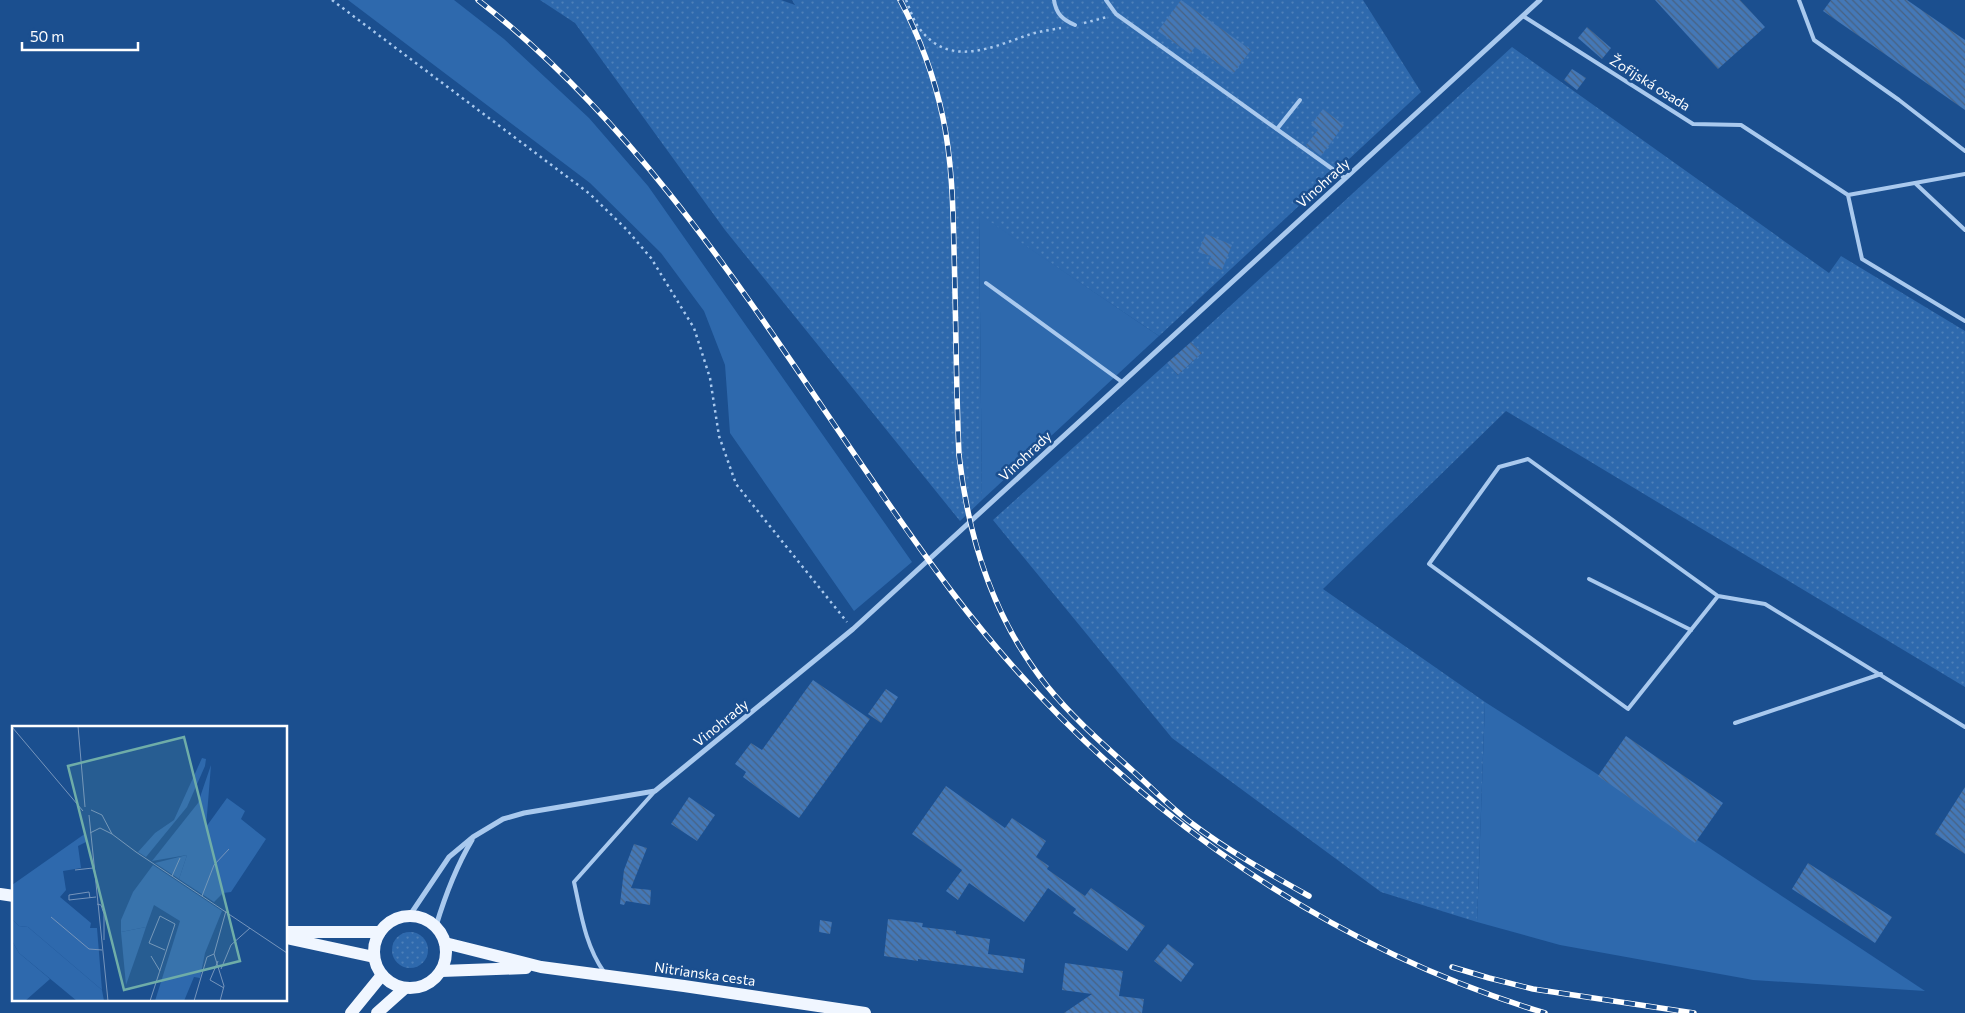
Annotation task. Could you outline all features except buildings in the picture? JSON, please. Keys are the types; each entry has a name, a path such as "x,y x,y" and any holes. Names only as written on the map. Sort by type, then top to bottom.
{"main road":[{"path":"410,915 427,919 436,926 445,943 446,960 441,971 433,980 423,986 404,988 390,982 382,974 374,957 375,942 380,932 393,920 410,915"},
{"path":"288,932 380,932"},
{"path":"288,938 374,957"},
{"name":"Nitrianska cesta","path":"445,943 541,967 864,1013"},
{"name":"Nitrianska cesta","path":"441,971 541,967"},
{"path":"351,1013 382,974"},
{"path":"377,1013 404,988"}],"street":[{"name":"Vinohrady","path":"410,915 449,856 473,837 503,819 524,813 655,791 853,629 1540,0"},
{"name":"Vinohrady","path":"436,926 459,862 473,837"}],"lane":[{"path":"1054,0 1055,8 1060,16 1076,25"},
{"path":"1106,0 1116,14 1345,178"},
{"path":"1799,0 1814,40 1899,100 1965,151"},
{"name":"Žofijská osada","path":"1523,16 1693,124 1741,125 1848,195"},
{"path":"1277,130 1300,100"},
{"path":"1965,174 1848,195 1862,259 1965,321"},
{"path":"1915,183 1965,230"},
{"path":"986,283 1122,382"},
{"path":"1718,596 1628,709 1429,564 1499,467 1528,459 1718,596 1765,604 1965,727"},
{"path":"1589,579 1690,630"},
{"path":"1735,723 1881,674"},
{"path":"606,975 594,957 584,930 574,882 655,791"}],"path":[{"path":"332,0 590,194 627,230 651,258 694,328 710,378 719,436 736,484 853,629"},
{"path":"906,0 918,27 932,41 947,49 962,52 982,51 1034,34 1116,14"}],"shaded area":[{"path":"348,0 454,0 504,39 589,118 648,186 912,562 854,611 730,433 725,365 704,311 661,253 590,183"},
{"path":"540,0 781,0 795,5 792,0 1363,0 1421,92 1159,336 979,215 982,500 960,521 725,230 575,23"},
{"path":"1512,47 1829,273 1841,256 1965,331 1965,687 1506,411 1323,589 1485,702 1477,922 1381,892 1172,738 993,520 1167,363 1178,375 1202,353 1191,342"},
{"path":"979,214 1159,336 982,500"},
{"path":"1485,702 1622,790 1925,991 1753,980 1560,945 1477,922"},
{"path":"410,932 423,937 428,950 423,963 410,968 397,963 392,950 397,937"}],"railway":[{"path":"478,0 550,63 616,131 677,203 734,280 896,515 952,592 1011,664 1074,731 1143,793 1216,849 1293,900 1373,945 1458,982 1545,1013"},
{"path":"900,0 920,42 931,73 940,103 946,134 952,200 959,455 963,486 977,547 998,606 1012,634 1047,686 1099,741 1190,822 1233,852 1309,896"},
{"path":"1452,967 1533,989 1694,1013"}]}
